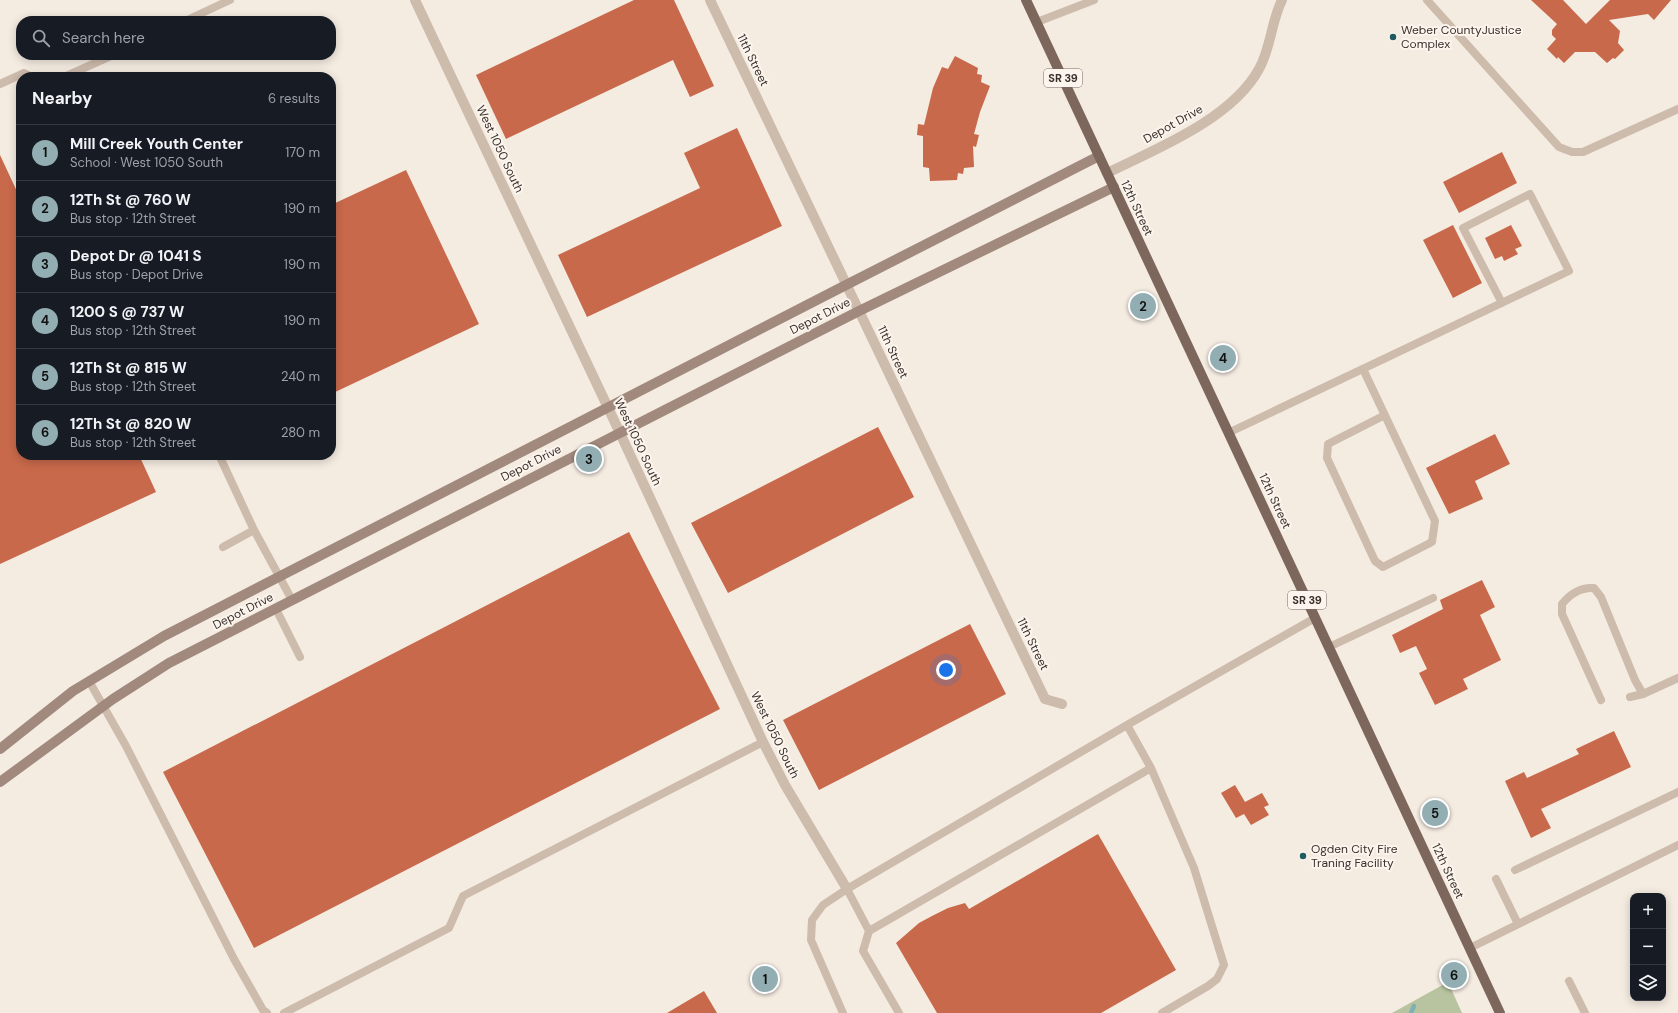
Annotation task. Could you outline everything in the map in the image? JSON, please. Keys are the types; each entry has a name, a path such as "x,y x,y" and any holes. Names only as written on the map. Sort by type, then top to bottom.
{"main road":[{"name":"12th Street","path":"1026,0 1500,1013"},
{"name":"Depot Drive","path":"0,748 73,691 164,636 1099,156"},
{"name":"Depot Drive","path":"0,782 103,706 169,663 859,311 1114,187"}],"street":[{"name":"West 1050 South","path":"415,0 620,433 763,742 785,785 847,889"},
{"name":"11th Street","path":"710,0 1045,699 1062,704"},
{"name":"Depot Drive","path":"1107,173 1194,130 1219,113 1243,91 1259,70 1267,52 1273,26 1282,0"}],"lane":[{"path":"196,16 230,0"},
{"path":"1037,22 1094,0"},
{"path":"1427,0 1559,147 1572,152 1583,152 1678,109"},
{"path":"75,72 102,60"},
{"path":"0,84 16,77"},
{"path":"1228,433 1502,303 1569,271 1530,194 1463,228 1502,303"},
{"path":"1363,369 1436,521 1432,542 1384,567 1375,561 1327,458 1328,444 1385,415"},
{"path":"221,460 254,530 292,600"},
{"path":"223,547 254,530"},
{"path":"1602,700 1562,614 1562,604 1568,596 1586,587 1594,588 1601,597 1635,680 1644,694"},
{"path":"1329,647 1433,598"},
{"path":"276,609 300,657"},
{"path":"843,1013 810,940 812,920 823,905 847,889 1127,725 1315,618"},
{"path":"1630,697 1644,694 1678,678"},
{"path":"89,681 126,746 234,959 263,1010 267,1013"},
{"path":"1127,725 1151,768 1194,868 1224,965 1217,979 1208,986 1162,1013"},
{"path":"284,1013 449,928 463,896 763,742"},
{"path":"899,1013 863,951 869,931 1151,768"},
{"path":"1515,870 1678,792"},
{"path":"1470,948 1678,845"},
{"path":"1496,879 1518,924"},
{"path":"847,889 869,931"},
{"path":"1569,981 1585,1013"}],"green space":[{"path":"1448,982 1462,1013 1392,1013"}],"building":[{"path":"634,0 674,0 714,86 690,97 673,60 506,139 476,75"},
{"path":"1531,0 1563,0 1586,24 1610,0 1671,0 1654,20 1648,14 1609,20 1620,31 1618,43 1624,50 1615,59 1613,58 1607,63 1595,52 1575,52 1564,63 1558,57 1557,59 1547,49 1556,39 1552,35 1552,30 1557,24"},
{"path":"955,56 978,68 977,74 982,75 981,82 990,86 980,112 974,134 979,135 976,147 973,146 974,167 964,168 963,174 958,173 957,180 930,181 929,168 923,167 923,136 917,135 918,124 924,125 933,88 942,67 948,69"},
{"path":"737,128 782,226 587,317 558,255 700,188 684,153"},
{"path":"1502,152 1517,183 1459,213 1443,182"},
{"path":"0,155 16,189 16,460 141,460 156,492 0,564"},
{"path":"406,170 479,324 336,392 336,203"},
{"path":"1453,225 1482,283 1453,298 1423,240"},
{"path":"1511,225 1522,246 1515,249 1518,254 1504,261 1502,256 1495,259 1485,238"},
{"path":"878,427 914,497 728,593 691,523"},
{"path":"1495,434 1510,464 1475,481 1483,499 1449,514 1426,468"},
{"path":"629,532 720,709 254,948 163,772"},
{"path":"1482,580 1495,607 1480,615 1501,660 1463,679 1468,689 1435,705 1419,673 1427,669 1416,646 1400,653 1392,635 1443,609 1440,600"},
{"path":"970,624 1006,694 819,790 783,720"},
{"path":"1614,731 1631,767 1541,809 1551,828 1531,838 1505,781 1524,772 1527,778 1579,754 1576,749"},
{"path":"1235,785 1245,802 1262,793 1269,805 1264,807 1269,815 1251,825 1244,814 1236,818 1221,793"},
{"path":"1098,834 1176,970 1101,1013 937,1013 896,943 919,923 948,908 965,903 969,909"},
{"path":"704,991 717,1013 667,1013"}],"waterway":[{"path":"1411,1013 1414,1006"}],"place":[{"name":"Weber CountyJustice Complex","path":"1393,37"},
{"name":"12Th St @ 760 W","path":"1143,306"},
{"name":"1200 S @ 737 W","path":"1223,358"},
{"name":"Depot Dr @ 1041 S","path":"589,459"},
{"name":"12Th St @ 815 W","path":"1435,813"},
{"name":"Ogden City Fire Traning Facility","path":"1303,856"},
{"name":"12Th St @ 820 W","path":"1454,975"},
{"name":"Mill Creek Youth Center","path":"765,979"}]}
